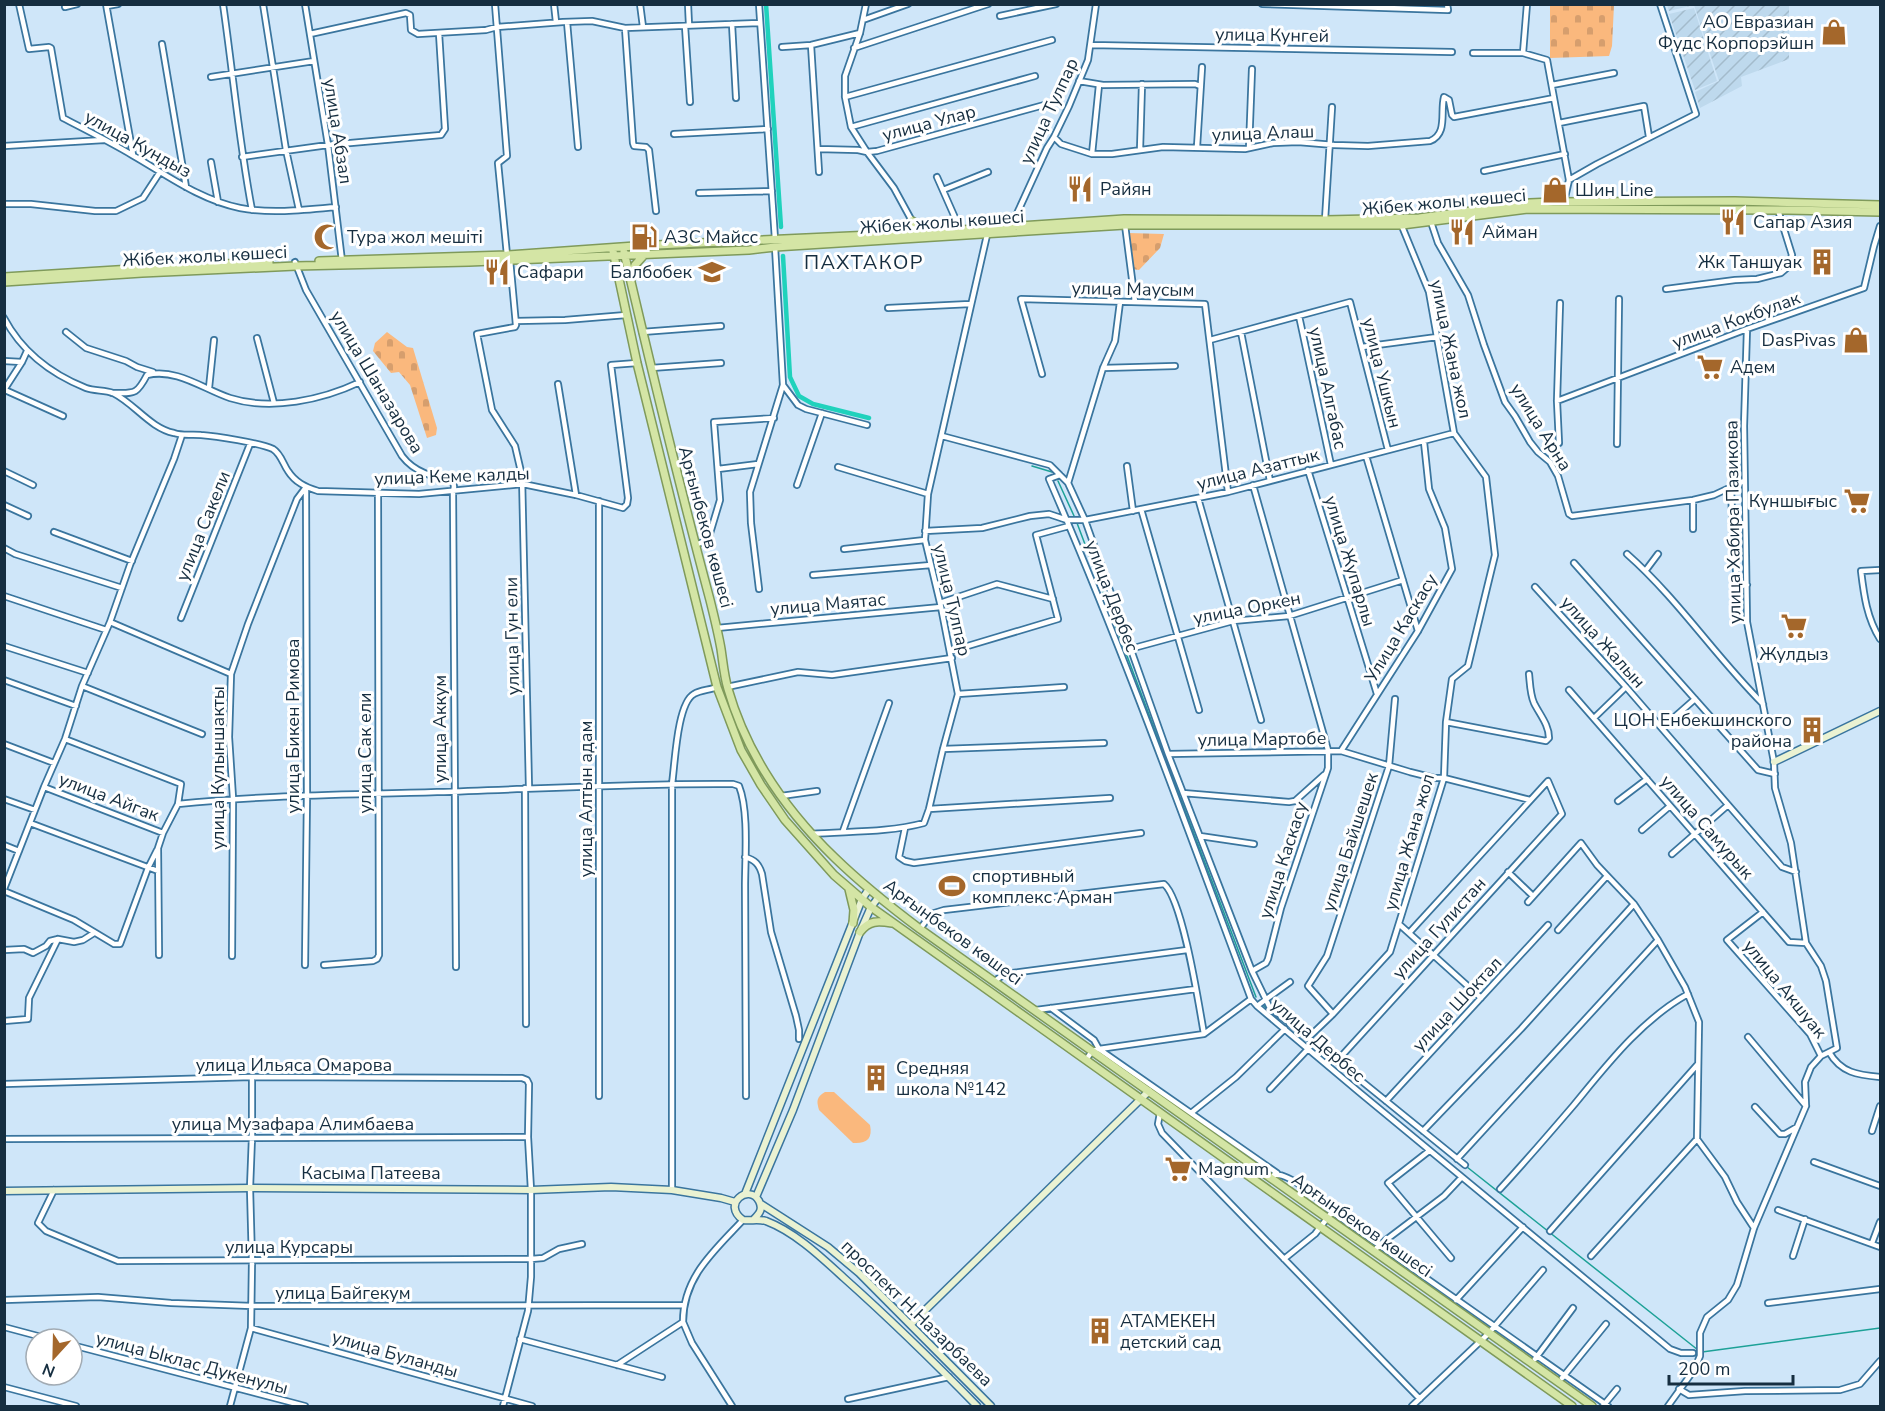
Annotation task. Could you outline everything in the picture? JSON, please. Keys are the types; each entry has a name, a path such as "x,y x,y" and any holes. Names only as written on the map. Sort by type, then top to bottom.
{"main road":[{"name":"Жібек жолы көшесі","path":"917,236 931,231 1124,219 1401,222 1530,203 1735,201 1881,205"},
{"name":"Жібек жолы көшесі","path":"4,277 212,264 509,258 917,236 987,235 1125,225 1431,222 1528,208 1881,212"},
{"path":"912,221 931,231"},
{"name":"Жібек жолы көшесі","path":"623,251 645,254 749,250 775,243"},
{"name":"Арғынбеков көшесі","path":"623,251 676,474 717,628 727,687 736,713 764,771 811,834 843,868 920,929 1096,1050 1327,1219 1376,1249 1488,1334 1561,1379 1592,1407"},
{"name":"Жібек жолы көшесі","path":"4,282 342,261 600,256 613,252"},
{"name":"Арғынбеков көшесі","path":"613,252 637,363 717,687 741,750 785,820 834,875 893,924 1572,1407"},
{"path":"630,281 635,265 645,254"},
{"path":"600,256 617,272"},
{"path":"665,476 676,474"},
{"path":"1774,762 1881,711"},
{"path":"848,887 854,910 853,923"},
{"path":"745,1194 862,899 869,889"},
{"path":"756,1197 793,1110 860,932 871,907 878,898"},
{"path":"860,932 871,922 880,921 893,924"},
{"path":"910,1324 1149,1091"},
{"name":"Касыма Патеева","path":"4,1191 249,1188 531,1190 611,1187 672,1190 735,1202"},
{"path":"751,1194 756,1197 761,1204 760,1213 754,1219 743,1220 737,1216 734,1209 739,1197 751,1194"},
{"name":"проспект Н.Назарбаева","path":"761,1204 828,1247 870,1283 991,1407"},
{"name":"проспект Н.Назарбаева","path":"754,1219 786,1231 856,1288 949,1377 976,1407"}],"street":[{"name":"улица Кундыз","path":"19,4 29,49 51,48 63,118 186,187 218,202 252,210 336,207"},
{"path":"65,7 77,4"},
{"path":"118,4 106,5 133,156"},
{"path":"223,4 242,157 252,210"},
{"path":"263,4 298,210"},
{"name":"улица Абзал","path":"305,4 328,145 342,261"},
{"path":"495,4 507,156 498,163 516,321 626,315"},
{"path":"554,4 556,22"},
{"path":"640,4 643,27"},
{"path":"688,4 690,102"},
{"path":"759,4 783,385 750,492 749,501 759,589"},
{"path":"866,4 860,33 845,76 845,97 851,127 894,188 912,221 917,236"},
{"path":"862,20 908,4"},
{"path":"854,48 988,4"},
{"path":"1000,16 1056,4"},
{"name":"улица Тулпар","path":"1014,226 1014,220 1088,60 1096,4"},
{"path":"1262,4 1448,7"},
{"path":"1523,53 1527,4"},
{"path":"1569,180 1696,114 1660,4"},
{"path":"310,34 406,12 410,15 411,30 417,34 486,30 556,22 592,21 625,28 759,23"},
{"path":"567,22 578,147"},
{"path":"732,24 736,98"},
{"path":"625,28 633,143 634,146 646,147 649,150 656,211"},
{"path":"242,157 328,145 441,135 444,132 439,33"},
{"path":"782,46 811,45 860,33"},
{"path":"845,97 1052,40"},
{"path":"162,44 186,187"},
{"path":"811,45 819,172"},
{"name":"улица Кунгей","path":"1091,45 1452,52"},
{"path":"1473,53 1523,53 1548,60 1569,180 1564,202"},
{"path":"211,77 314,61"},
{"path":"1197,147 1202,67"},
{"path":"1249,148 1252,69"},
{"path":"1552,85 1614,73"},
{"path":"851,127 1035,76"},
{"path":"1079,81 1100,85 1195,84 1200,86"},
{"path":"1140,150 1142,84"},
{"path":"1092,153 1100,85"},
{"name":"улица Алаш","path":"1054,137 1061,144 1092,153 1163,147 1249,148 1273,143 1298,142 1368,146 1436,139 1441,133 1444,97 1449,100 1454,117 1554,98"},
{"name":"улица Улар","path":"818,149 867,152 970,127 1044,105"},
{"path":"1559,123 1644,106 1648,137"},
{"path":"1325,220 1332,107"},
{"path":"674,134 768,129"},
{"path":"4,147 105,140"},
{"path":"1484,171 1565,154"},
{"path":"211,162 218,202"},
{"path":"4,204 31,204 95,212 116,211 143,198 160,172"},
{"path":"943,190 988,172"},
{"path":"937,177 960,230"},
{"path":"699,193 772,191"},
{"path":"1666,289 1757,279 1781,273 1788,267 1792,255 1778,210"},
{"name":"улица Жана жол","path":"1308,1038 1390,952 1444,778 1446,722 1452,679 1468,666 1495,555 1486,477 1454,433 1429,292 1401,222"},
{"name":"улица Арна","path":"1431,222 1438,243 1468,295 1505,402 1530,442 1550,462 1558,476 1569,514 1572,516 1693,500 1714,495 1744,480"},
{"path":"1125,225 1135,302"},
{"name":"улица Кокбулак","path":"1557,401 1747,329 1864,288 1881,226"},
{"name":"улица Тулпар","path":"929,809 958,694 951,651 925,540 928,494 987,235"},
{"path":"1874,246 1881,246"},
{"name":"улица Шаназарова","path":"296,264 306,290 409,465 429,475 453,480 453,491"},
{"name":"улица Маусым","path":"1042,374 1021,299 1205,304 1227,492"},
{"path":"1617,444 1619,299"},
{"path":"942,436 1050,465 1068,483 1103,368 1115,341 1120,302"},
{"name":"улица Ушкын","path":"1299,316 1350,302 1388,450"},
{"path":"1559,443 1557,401 1560,303"},
{"path":"888,308 970,304"},
{"path":"1210,340 1299,316"},
{"name":"улица Алгабас","path":"1299,316 1331,465"},
{"path":"4,318 15,336 36,359 65,378 89,389 112,393 133,393 140,389 147,375 156,373"},
{"name":"улица Гун ели","path":"516,321 515,327 477,334 492,410 514,446 522,476 527,788 526,1024"},
{"path":"642,332 721,326"},
{"name":"улица Хабира Пазикова","path":"1747,329 1744,415 1747,622 1774,762 1775,788 1791,843 1806,944 1821,966 1826,981 1837,1048 1829,1052"},
{"path":"66,332 86,348 126,360 137,367 156,373 190,380 230,398 249,402 273,403 327,395 360,382"},
{"path":"1241,332 1270,480"},
{"path":"1362,347 1437,337"},
{"path":"257,338 273,403"},
{"path":"209,388 214,340"},
{"path":"27,351 5,390 63,416"},
{"path":"4,361 22,362"},
{"name":"улица Кеме калды","path":"306,487 318,491 418,494 522,484 623,508 628,498 611,365 637,363"},
{"path":"651,368 721,363"},
{"path":"1103,368 1175,366"},
{"path":"558,384 576,495"},
{"path":"783,385 798,405 806,409 867,425"},
{"path":"112,393 161,429 182,435 204,435 262,445 275,450 297,482 306,487"},
{"path":"797,485 822,413"},
{"path":"695,545 708,540 720,500 714,422 774,418"},
{"name":"улица Азаттык","path":"926,531 982,528 1030,516 1049,514 1067,520 1085,520 1141,510 1227,492 1454,433"},
{"path":"65,739 181,784 178,804 148,868 120,944 114,944 74,920 4,890 182,435"},
{"name":"Улица Каскасу","path":"1341,751 1418,631 1452,569 1445,528 1429,489 1424,442"},
{"name":"улица Сакели","path":"181,618 250,444"},
{"path":"1366,456 1418,631"},
{"path":"718,469 758,464"},
{"path":"1127,466 1133,511"},
{"path":"838,467 928,494"},
{"name":"улица Жупарлы","path":"1308,470 1377,694"},
{"path":"4,471 33,485"},
{"name":"улица Дербес","path":"1060,475 1049,479 1076,539 1251,999 1461,1178 1670,1349 1681,1353 1693,1353"},
{"name":"улица Дербес","path":"1068,483 1085,520 1183,794 1265,1000 1269,1006 1465,1165"},
{"path":"1253,485 1328,750"},
{"path":"1731,486 1737,580 1747,585"},
{"name":"улица Кулыншакты","path":"232,956 233,798 229,737 231,674 297,499 306,487"},
{"name":"улица Бикен Римова","path":"305,965 306,487"},
{"name":"улица Аккум","path":"453,491 456,967"},
{"name":"улица Сак ели","path":"324,965 373,961 379,955 378,493"},
{"path":"1198,498 1261,720"},
{"path":"1692,529 1693,500"},
{"name":"улица Алтын адам","path":"599,501 599,1096"},
{"path":"4,505 28,516"},
{"path":"1141,510 1199,710"},
{"path":"951,651 1058,619 1036,535 1069,526"},
{"path":"54,532 132,561"},
{"path":"844,549 925,540"},
{"path":"4,548 15,554 122,588"},
{"path":"1627,554 1646,570 1699,630 1740,682 1763,704"},
{"path":"1646,570 1658,554"},
{"path":"1574,563 1758,770 1774,774"},
{"path":"813,575 931,565"},
{"path":"1881,570 1861,571 1870,621 1881,639"},
{"name":"улица Оркен","path":"1130,649 1233,621 1289,616 1403,580"},
{"name":"улица Маятас","path":"717,628 941,605 998,584 1053,599"},
{"name":"улица Жалын","path":"1535,587 1626,687 1782,867 1796,872"},
{"path":"4,596 106,630"},
{"path":"110,622 231,674"},
{"path":"4,646 88,673"},
{"path":"727,687 798,672 832,675 952,658"},
{"path":"1446,722 1546,741 1550,734 1533,701 1529,674"},
{"path":"4,680 76,706"},
{"path":"82,686 202,734"},
{"path":"672,1190 672,784 678,729 687,699 695,693 717,687"},
{"path":"958,694 1064,687"},
{"path":"1594,718 1626,687"},
{"name":"улица Самурык","path":"1569,690 1789,942 1806,944"},
{"name":"улица Байшешек","path":"1333,1014 1308,986 1327,956 1389,766 1395,699"},
{"path":"1662,728 1695,699"},
{"path":"843,831 890,703"},
{"path":"943,749 1104,743"},
{"path":"4,744 54,763"},
{"name":"улица Каскасу","path":"1252,971 1266,963 1268,959 1281,908 1326,773 1328,750"},
{"name":"улица Мартобе","path":"1168,754 1341,751 1434,778 1444,778 1530,800"},
{"path":"1183,794 1295,801 1326,773"},
{"path":"1618,801 1647,779"},
{"name":"улица Гулистан","path":"1337,1061 1562,814 1548,781 1530,800"},
{"path":"178,804 233,798 307,795 672,784 733,784 739,786 744,812 746,1096"},
{"name":"улица Айгак","path":"44,787 163,833"},
{"path":"781,796 817,791"},
{"path":"811,834 887,831 904,828 924,823 929,809 1110,798"},
{"path":"4,799 35,810"},
{"path":"1409,933 1530,800"},
{"path":"1672,854 1728,805"},
{"path":"1642,830 1670,806"},
{"path":"30,823 158,871"},
{"path":"904,828 899,857 914,863 1141,833"},
{"path":"1200,837 1254,844"},
{"path":"1528,902 1581,843 1607,876 1634,904 1658,940 1688,994 1699,1022 1696,1139 1725,1177 1737,1202 1754,1228"},
{"path":"4,845 19,851"},
{"path":"158,848 159,955"},
{"path":"745,857 754,860 759,865 762,874 771,932 796,1016 799,1040"},
{"path":"1508,872 1533,896"},
{"path":"1558,930 1607,876"},
{"path":"920,929 931,914 944,910 1164,884 1175,902 1196,989 1204,1034"},
{"path":"1423,1131 1521,1029 1634,904"},
{"name":"улица Акшуак","path":"1763,912 1727,940 1810,1034 1821,1056"},
{"path":"1400,925 1480,998"},
{"name":"улица Шоктал","path":"1386,1101 1548,925"},
{"path":"4,950 24,950 33,953 50,941 58,939 74,942 83,940 94,933"},
{"path":"4,1021 28,1019 29,998 58,939"},
{"path":"1457,1159 1658,940"},
{"path":"995,981 1004,974 1187,950"},
{"path":"1257,1005 1290,982"},
{"path":"1036,1010 1196,989"},
{"path":"1500,1189 1610,1062 1659,1014 1688,994"},
{"path":"1085,1060 1096,1050 1204,1034 1251,999"},
{"path":"1051,1008 1094,1040 1096,1050 1277,1173 1289,1177 1323,1202 1376,1249 1456,1300 1494,1327 1534,1361 1573,1308"},
{"path":"1191,1113 1236,1077 1285,1029"},
{"path":"1748,1037 1806,1106"},
{"path":"1270,1089 1308,1049"},
{"path":"1668,1407 1694,1370 1700,1356 1700,1333 1707,1317 1728,1300 1737,1286 1754,1228 1806,1106 1805,1082 1811,1067 1821,1056 1829,1052 1835,1062 1847,1071 1860,1076 1881,1077"},
{"path":"1550,1231 1698,1064"},
{"path":"230,1407 251,1328 252,1262 249,1188 252,1077"},
{"name":"улица Ильяса Омарова","path":"4,1084 252,1077 522,1078 529,1084 528,1137"},
{"path":"1872,1131 1881,1106"},
{"path":"1755,1107 1780,1134 1785,1134 1797,1127"},
{"path":"1160,1113 1158,1124 1162,1133 1420,1399"},
{"path":"502,1407 528,1306 531,1190 528,1137"},
{"name":"улица Музафара Алимбаева","path":"4,1139 528,1137"},
{"path":"1591,1256 1696,1139"},
{"path":"1429,1151 1388,1184 1451,1258"},
{"path":"1814,1162 1881,1186"},
{"path":"1269,1177 1277,1173"},
{"path":"1376,1249 1443,1196 1461,1178"},
{"name":"улица Курсары","path":"54,1190 38,1223 46,1231 118,1261 531,1259 543,1258 559,1249 582,1244"},
{"path":"1778,1210 1881,1247"},
{"path":"1284,1259 1315,1234 1332,1212"},
{"path":"1793,1256 1805,1219"},
{"path":"732,1407 692,1343 682,1322 683,1305 692,1278 708,1257 743,1220"},
{"path":"1872,1243 1881,1222"},
{"path":"1452,1308 1456,1300 1523,1227"},
{"path":"1412,1407 1488,1334 1543,1270"},
{"path":"1768,1303 1881,1290"},
{"name":"улица Байгекум","path":"4,1300 98,1297 252,1306 683,1305"},
{"path":"618,1365 682,1322"},
{"path":"1606,1324 1561,1379 1605,1406 1617,1389"},
{"path":"4,1327 24,1332"},
{"name":"улица Буланды","path":"251,1328 532,1407"},
{"path":"520,1339 662,1377"},
{"name":"улица Ыклас Дукенулы","path":"84,1348 305,1407"},
{"path":"1679,1389 1689,1395 1744,1391 1840,1390 1860,1384 1881,1361"},
{"path":"848,1399 949,1377"},
{"path":"4,1388 76,1407"}],"shaded area":[{"path":"1667,5 1694,5 1669,11"},
{"path":"1694,5 1789,5 1789,59 1741,77 1742,86 1700,108 1695,92 1719,81"},
{"path":"1694,8 1717,81 1695,90 1669,14"}],"green space":[{"path":"1550,5 1614,5 1612,46 1609,56 1550,58"},
{"path":"1128,233 1164,234 1160,248 1139,270 1132,269"},
{"path":"387,332 407,347 413,348 437,428 436,435 427,438 410,385 399,372 391,373 373,351 375,343"},
{"path":"825,1092 834,1092 870,1125 868,1140 853,1143 819,1110 818,1099"}],"waterway":[{"path":"766,4 781,227"},
{"path":"783,256 790,377 799,396 813,404 869,418"},
{"path":"1032,466 1052,472"},
{"path":"1058,481 1075,518"},
{"path":"1077,523 1162,749"},
{"path":"1164,755 1256,997"},
{"path":"1264,1006 1343,1069"},
{"path":"1467,1167 1698,1350"},
{"path":"1702,1352 1880,1328"}],"place":[{"name":"АО Евразиан Фудс Корпорэйшн","path":"1834,32"},
{"name":"Райян","path":"1080,189"},
{"name":"Шин Line","path":"1555,190"},
{"name":"Сапар Азия","path":"1733,222"},
{"name":"Айман","path":"1462,232"},
{"name":"Тура жол мешіті","path":"327,237"},
{"name":"АЗС Майсс","path":"644,237"},
{"name":"Жк Таншуак","path":"1822,262"},
{"name":"Сафари","path":"497,272"},
{"name":"Балбобек","path":"712,272"},
{"name":"DasPivas","path":"1856,340"},
{"name":"Адем","path":"1710,367"},
{"name":"Күншығыс","path":"1857,501"},
{"name":"Жулдыз","path":"1794,626"},
{"name":"ЦОН Енбекшинского района","path":"1812,730"},
{"name":"спортивный комплекс Арман","path":"952,886"},
{"name":"Средняя школа №142","path":"876,1078"},
{"name":"Magnum","path":"1178,1169"},
{"name":"АТАМЕКЕН детский сад","path":"1100,1331"}],"district":[{"name":"ПАХТАКОР","path":"864,262"}]}
